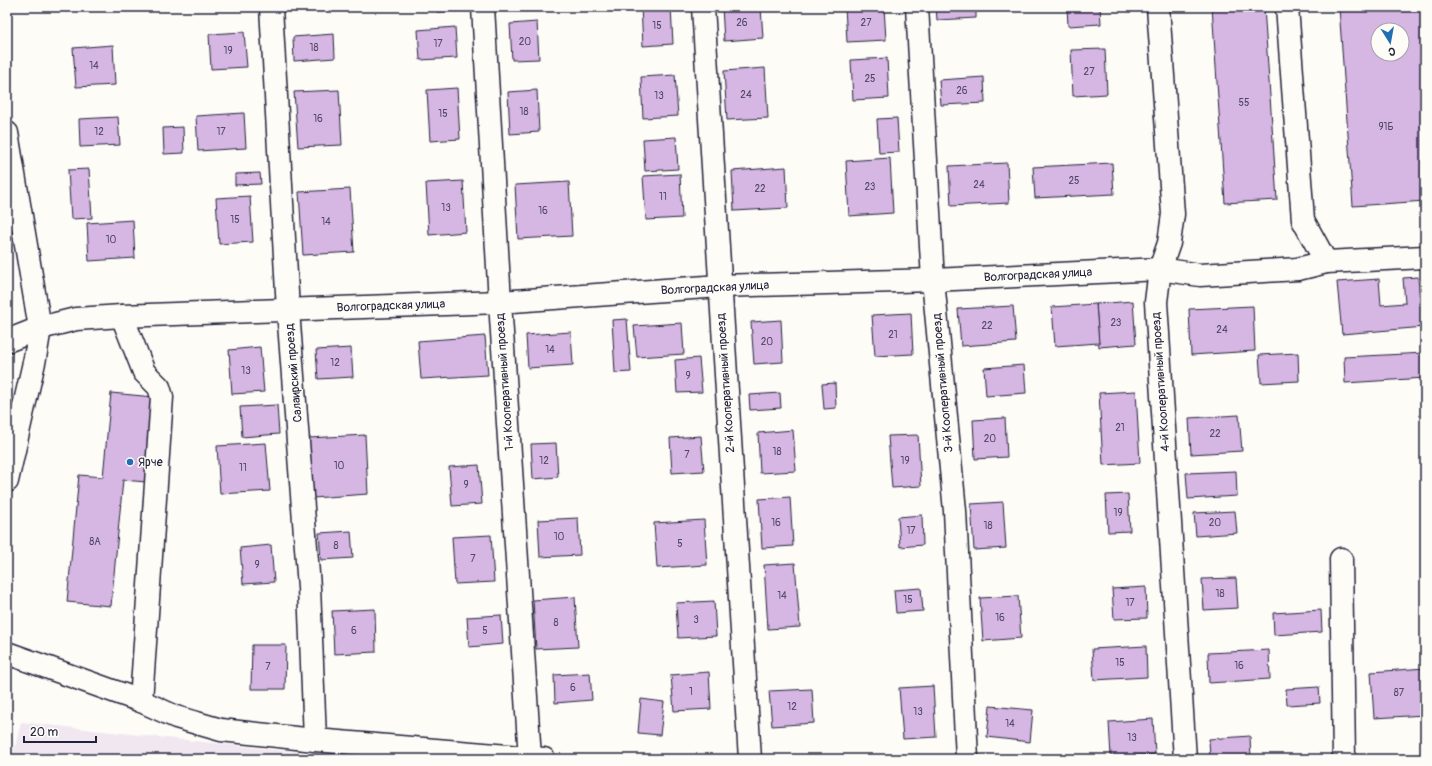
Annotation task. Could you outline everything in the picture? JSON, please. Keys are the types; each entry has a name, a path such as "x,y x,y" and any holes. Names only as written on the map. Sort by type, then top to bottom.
{"street":[{"name":"Салаирский проезд","path":"271,7 288,310 309,587 315,740"},
{"name":"1-й Кооперативный проезд","path":"483,7 500,302 537,758"},
{"name":"2-й Кооперативный проезд","path":"702,7 750,759"},
{"name":"3-й Кооперативный проезд","path":"917,7 933,280 955,511 967,759"},
{"name":"4-й Кооперативный проезд","path":"1158,7 1174,214 1169,243 1160,269 1156,302 1185,759"},
{"path":"1287,7 1303,220 1326,262"},
{"path":"7,133 40,328 35,358 7,481"},
{"name":"Волгоградская улица","path":"7,341 40,328 76,319 122,316 500,302 720,286 933,280 1160,269 1200,275 1298,269 1326,262 1425,257"},
{"path":"122,316 144,372 159,387 162,397 141,701"},
{"path":"1341,559 1344,759"},
{"path":"7,653 141,701 176,716 221,730 315,740 537,758"}],"shaded area":[{"path":"21,722 360,759 12,759"}],"building":[{"path":"437,7 457,7 457,11 437,12"},
{"path":"501,7 537,7 537,8 502,10"},
{"path":"641,7 671,7 673,44 643,46"},
{"path":"722,7 761,7 763,38 724,41"},
{"path":"845,7 884,7 886,40 847,42"},
{"path":"936,7 976,7 976,18 937,20"},
{"path":"1067,7 1100,7 1101,24 1068,26"},
{"path":"1212,7 1264,7 1277,200 1225,203"},
{"path":"1339,7 1425,7 1425,201 1353,206"},
{"path":"537,22 539,59 512,60 510,24"},
{"path":"455,27 457,58 420,60 418,30"},
{"path":"244,32 247,67 211,69 209,34"},
{"path":"334,34 335,58 294,61 293,37"},
{"path":"113,45 115,85 76,87 73,48"},
{"path":"1105,49 1107,94 1073,96 1071,50"},
{"path":"887,58 889,98 853,100 851,60"},
{"path":"765,68 768,118 727,120 724,71"},
{"path":"675,75 678,116 643,118 641,77"},
{"path":"984,77 985,103 941,105 939,80"},
{"path":"457,88 460,139 430,141 427,90"},
{"path":"339,90 342,145 298,147 294,92"},
{"path":"537,90 539,132 510,134 508,92"},
{"path":"244,113 246,148 198,151 196,116"},
{"path":"118,117 120,145 80,147 79,119"},
{"path":"897,118 899,152 879,153 877,119"},
{"path":"183,127 184,153 164,154 163,128"},
{"path":"676,137 678,169 645,171 643,139"},
{"path":"890,158 893,213 849,216 846,161"},
{"path":"1007,163 1009,203 951,206 949,166"},
{"path":"1112,163 1114,194 1035,198 1033,167"},
{"path":"786,167 788,208 734,211 732,171"},
{"path":"89,169 92,218 71,219 68,170"},
{"path":"260,173 261,184 235,185 235,174"},
{"path":"680,174 682,218 646,220 643,176"},
{"path":"463,181 466,232 429,235 426,183"},
{"path":"569,182 572,236 518,239 515,185"},
{"path":"350,189 354,252 303,255 299,192"},
{"path":"250,196 253,242 219,244 216,198"},
{"path":"133,220 135,258 89,261 87,223"},
{"path":"1418,277 1420,303 1425,303 1425,327 1342,334 1337,282 1379,279 1381,305 1405,303 1403,278"},
{"path":"1133,301 1136,344 1099,347 1096,304"},
{"path":"1096,304 1099,343 1055,346 1052,307"},
{"path":"1013,306 1016,342 961,346 958,309"},
{"path":"1253,306 1255,351 1191,355 1189,309"},
{"path":"911,313 913,354 875,356 872,315"},
{"path":"627,319 631,372 615,373 612,320"},
{"path":"781,320 783,362 754,364 751,322"},
{"path":"682,323 684,354 637,357 634,326"},
{"path":"571,332 573,365 528,368 526,335"},
{"path":"485,336 488,375 421,379 418,341"},
{"path":"260,347 264,392 232,394 229,350"},
{"path":"351,348 353,377 318,379 316,350"},
{"path":"1298,353 1299,381 1261,383 1259,355"},
{"path":"1425,353 1425,378 1345,383 1344,357"},
{"path":"699,358 702,392 677,393 675,360"},
{"path":"1024,365 1026,393 986,396 984,368"},
{"path":"835,383 836,408 824,409 822,384"},
{"path":"1136,391 1140,463 1103,465 1099,393"},
{"path":"111,393 154,397 146,482 123,480 111,606 67,602 79,475 103,477"},
{"path":"780,393 781,408 750,410 749,395"},
{"path":"277,405 279,434 242,437 240,407"},
{"path":"1239,415 1242,451 1191,454 1189,418"},
{"path":"1005,418 1007,457 975,459 973,420"},
{"path":"793,430 796,471 760,473 758,433"},
{"path":"365,435 368,494 313,498 309,438"},
{"path":"918,435 921,486 892,488 888,436"},
{"path":"701,436 704,471 672,473 670,438"},
{"path":"266,443 270,491 220,494 217,446"},
{"path":"556,443 558,477 533,479 531,444"},
{"path":"479,465 482,504 452,506 449,467"},
{"path":"1236,471 1237,496 1188,499 1186,473"},
{"path":"1128,494 1130,531 1108,532 1106,495"},
{"path":"790,497 793,546 762,548 759,499"},
{"path":"1003,502 1006,548 974,550 971,504"},
{"path":"1235,511 1237,533 1196,536 1194,513"},
{"path":"922,515 923,545 900,547 898,517"},
{"path":"578,518 580,555 540,557 538,520"},
{"path":"704,520 707,565 657,568 654,523"},
{"path":"351,531 353,558 321,560 319,533"},
{"path":"491,535 494,582 455,584 452,537"},
{"path":"271,545 274,582 243,584 240,548"},
{"path":"795,563 800,627 768,629 764,565"},
{"path":"1236,578 1238,608 1204,610 1202,579"},
{"path":"1146,587 1147,618 1114,619 1112,589"},
{"path":"921,588 923,611 896,613 894,590"},
{"path":"1018,596 1021,638 983,641 980,598"},
{"path":"575,597 578,647 536,649 533,600"},
{"path":"714,601 716,636 678,638 676,603"},
{"path":"375,609 376,652 334,654 332,611"},
{"path":"1321,610 1322,632 1274,635 1273,613"},
{"path":"501,615 503,644 469,647 467,617"},
{"path":"252,645 286,645 285,689 251,689"},
{"path":"1146,646 1147,677 1094,680 1092,649"},
{"path":"1269,650 1270,679 1209,683 1208,653"},
{"path":"1425,668 1425,715 1374,718 1371,672"},
{"path":"709,672 711,709 674,711 671,675"},
{"path":"590,673 592,700 555,703 554,675"},
{"path":"933,686 936,737 903,739 899,688"},
{"path":"1319,687 1320,703 1287,705 1286,689"},
{"path":"812,689 814,723 772,726 769,691"},
{"path":"641,699 664,702 660,735 638,733"},
{"path":"990,706 1033,710 1030,742 987,737"},
{"path":"1153,719 1155,754 1111,757 1109,722"},
{"path":"1250,736 1251,759 1210,759 1209,739"}],"place":[{"name":"Ярче","path":"130,462"}]}
